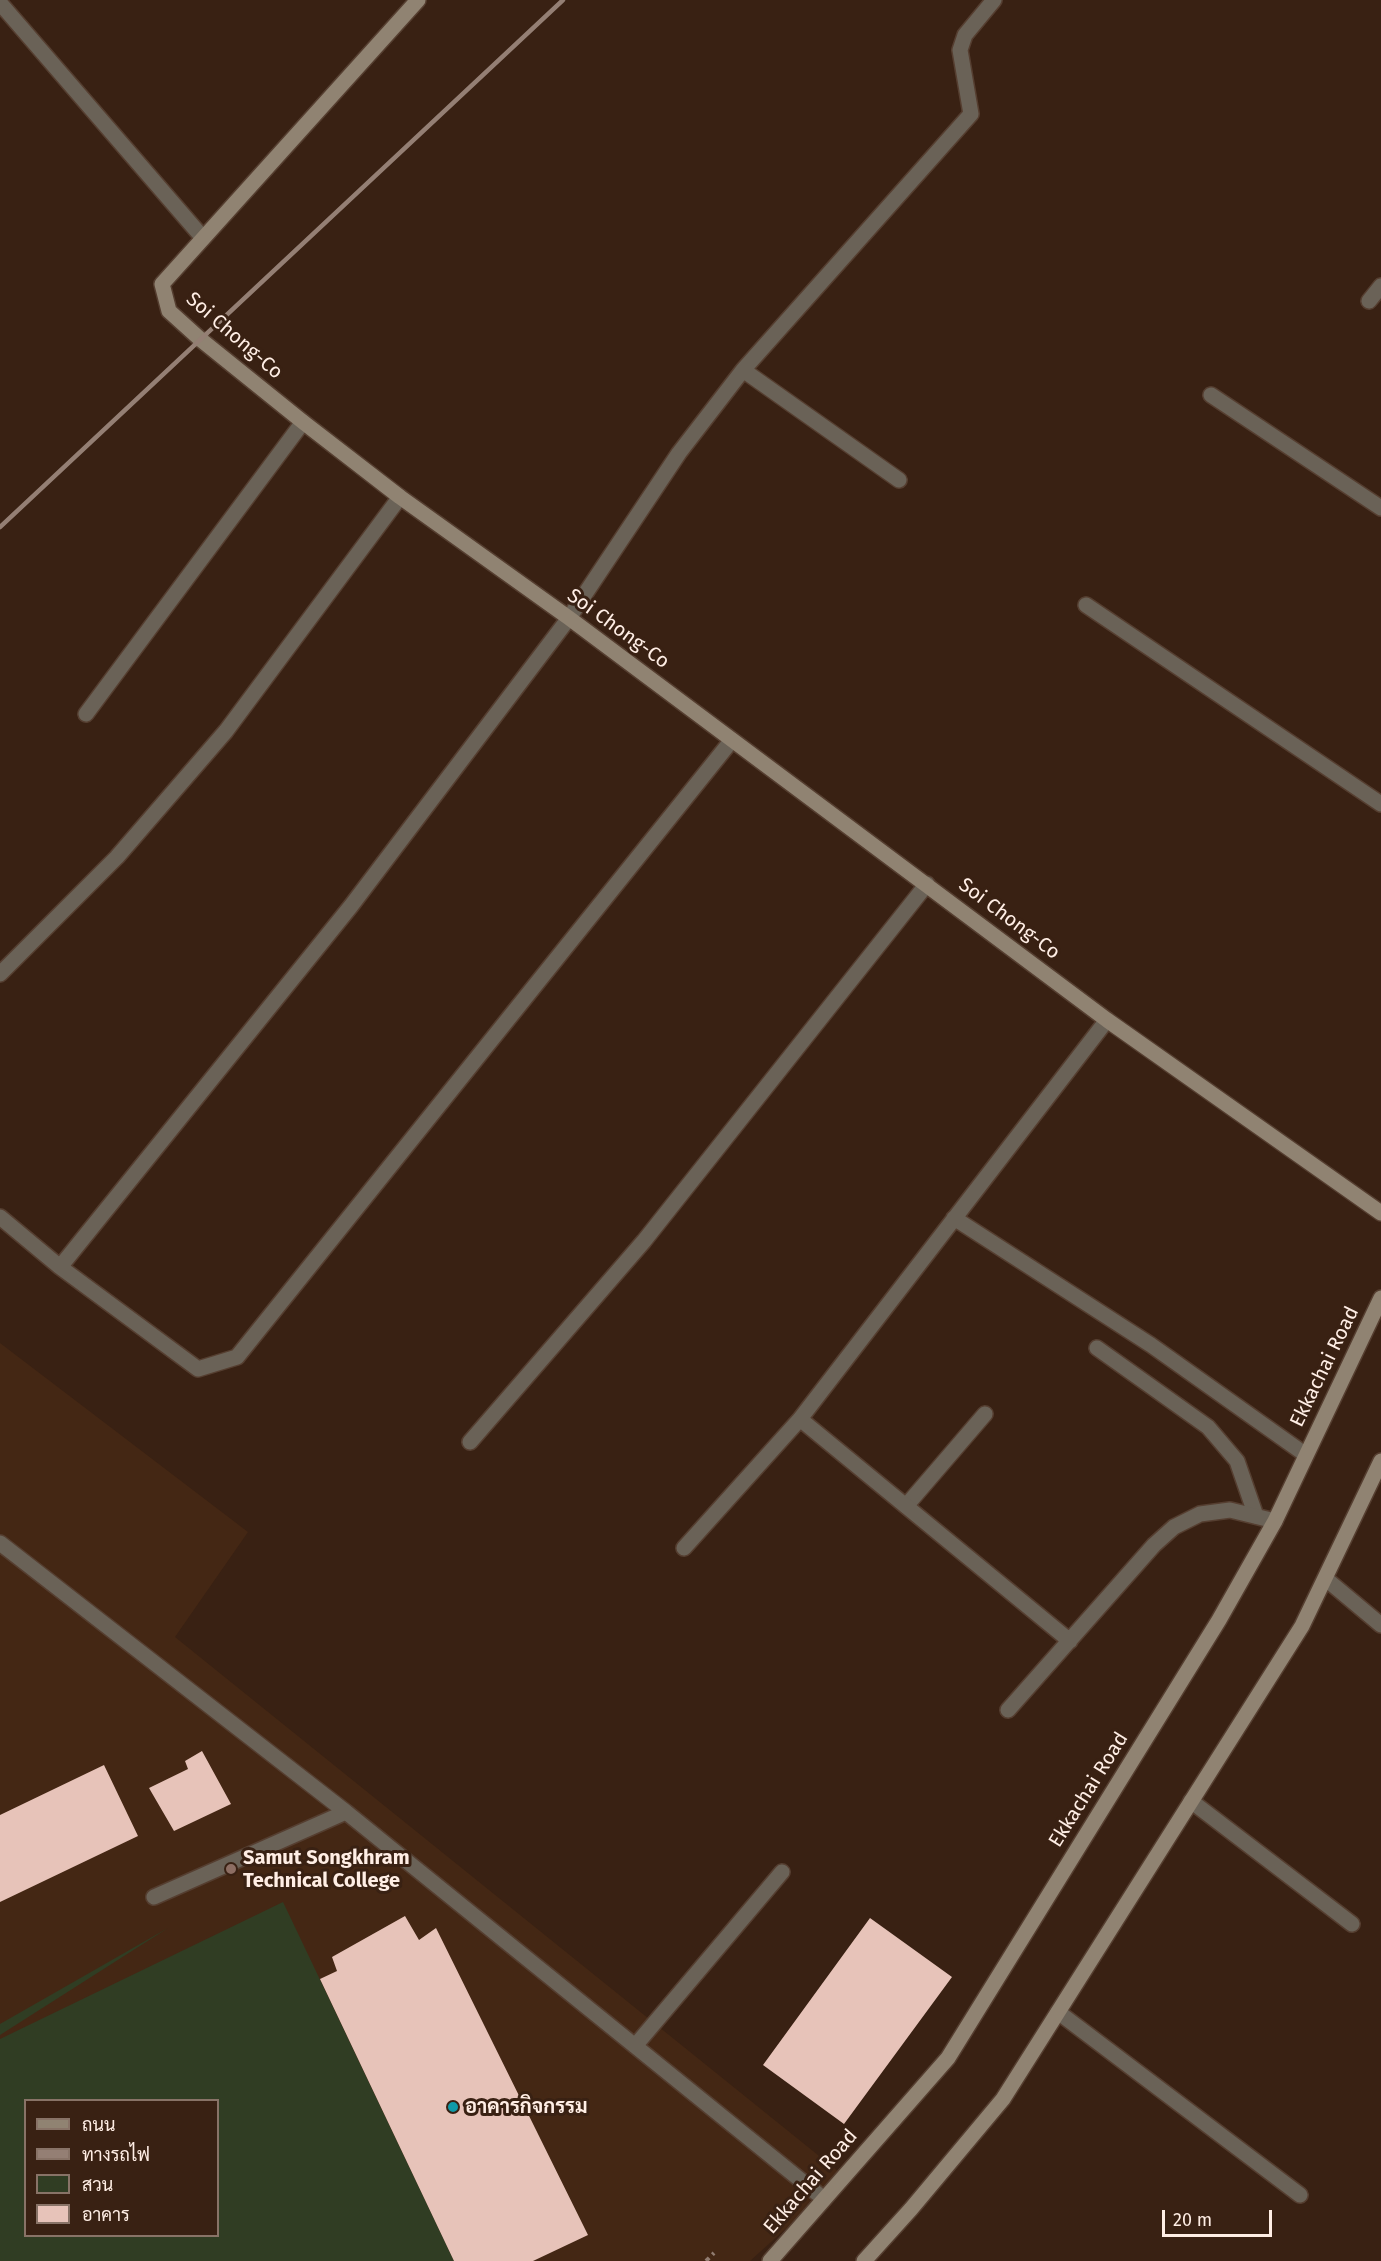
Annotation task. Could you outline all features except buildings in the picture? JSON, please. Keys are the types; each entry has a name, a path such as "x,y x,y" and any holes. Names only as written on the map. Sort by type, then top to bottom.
{"main road":[{"name":"Soi Chong-Co","path":"418,0 162,284 169,311 303,422 400,497 568,618 1107,1020 1381,1213"},
{"name":"Ekkachai Road","path":"770,2261 948,2058 1219,1620 1275,1521 1381,1298"},
{"path":"864,2261 911,2209 1002,2099 1302,1626 1381,1461"}],"street":[{"path":"60,1266 351,906 568,618 680,453 743,370 971,114 960,50 965,35 994,0"},
{"path":"0,3 203,238"},
{"path":"1370,301 1381,286"},
{"path":"743,370 899,480"},
{"path":"1211,395 1381,508"},
{"path":"86,714 303,422"},
{"path":"0,974 117,857 226,730 400,497"},
{"path":"1086,605 1381,804"},
{"path":"0,1217 60,1266 198,1369 237,1357 732,740"},
{"path":"470,1442 644,1241 927,884"},
{"path":"684,1548 800,1419 1107,1020"},
{"path":"954,1218 1151,1345 1306,1455"},
{"path":"1098,1348 1208,1427 1237,1461 1256,1516"},
{"path":"906,1506 985,1414"},
{"path":"800,1419 1070,1641"},
{"path":"1008,1710 1154,1545 1174,1527 1200,1514 1230,1510 1275,1521"},
{"path":"0,1543 346,1812 824,2199"},
{"path":"1326,1579 1381,1625"},
{"path":"1191,1801 1352,1924"},
{"path":"154,1897 346,1812"},
{"path":"635,2046 782,1872"},
{"path":"1058,2012 1300,2195"}],"path":[{"path":"706,2261 714,2253"}],"shaded area":[{"name":"Samut Songkhram Technical College","path":"0,1343 248,1532 175,1637 844,2176 750,2261 0,2261"}],"green space":[{"path":"283,1902 454,2261 0,2261 0,2039"},
{"path":"168,1928 0,2035 0,2024"}],"railway":[{"path":"0,527 563,0"}],"place":[{"name":"Samut Songkhram Technical College","path":"231,1869"},
{"name":"อาคารกิจกรรม","path":"453,2107"}]}
